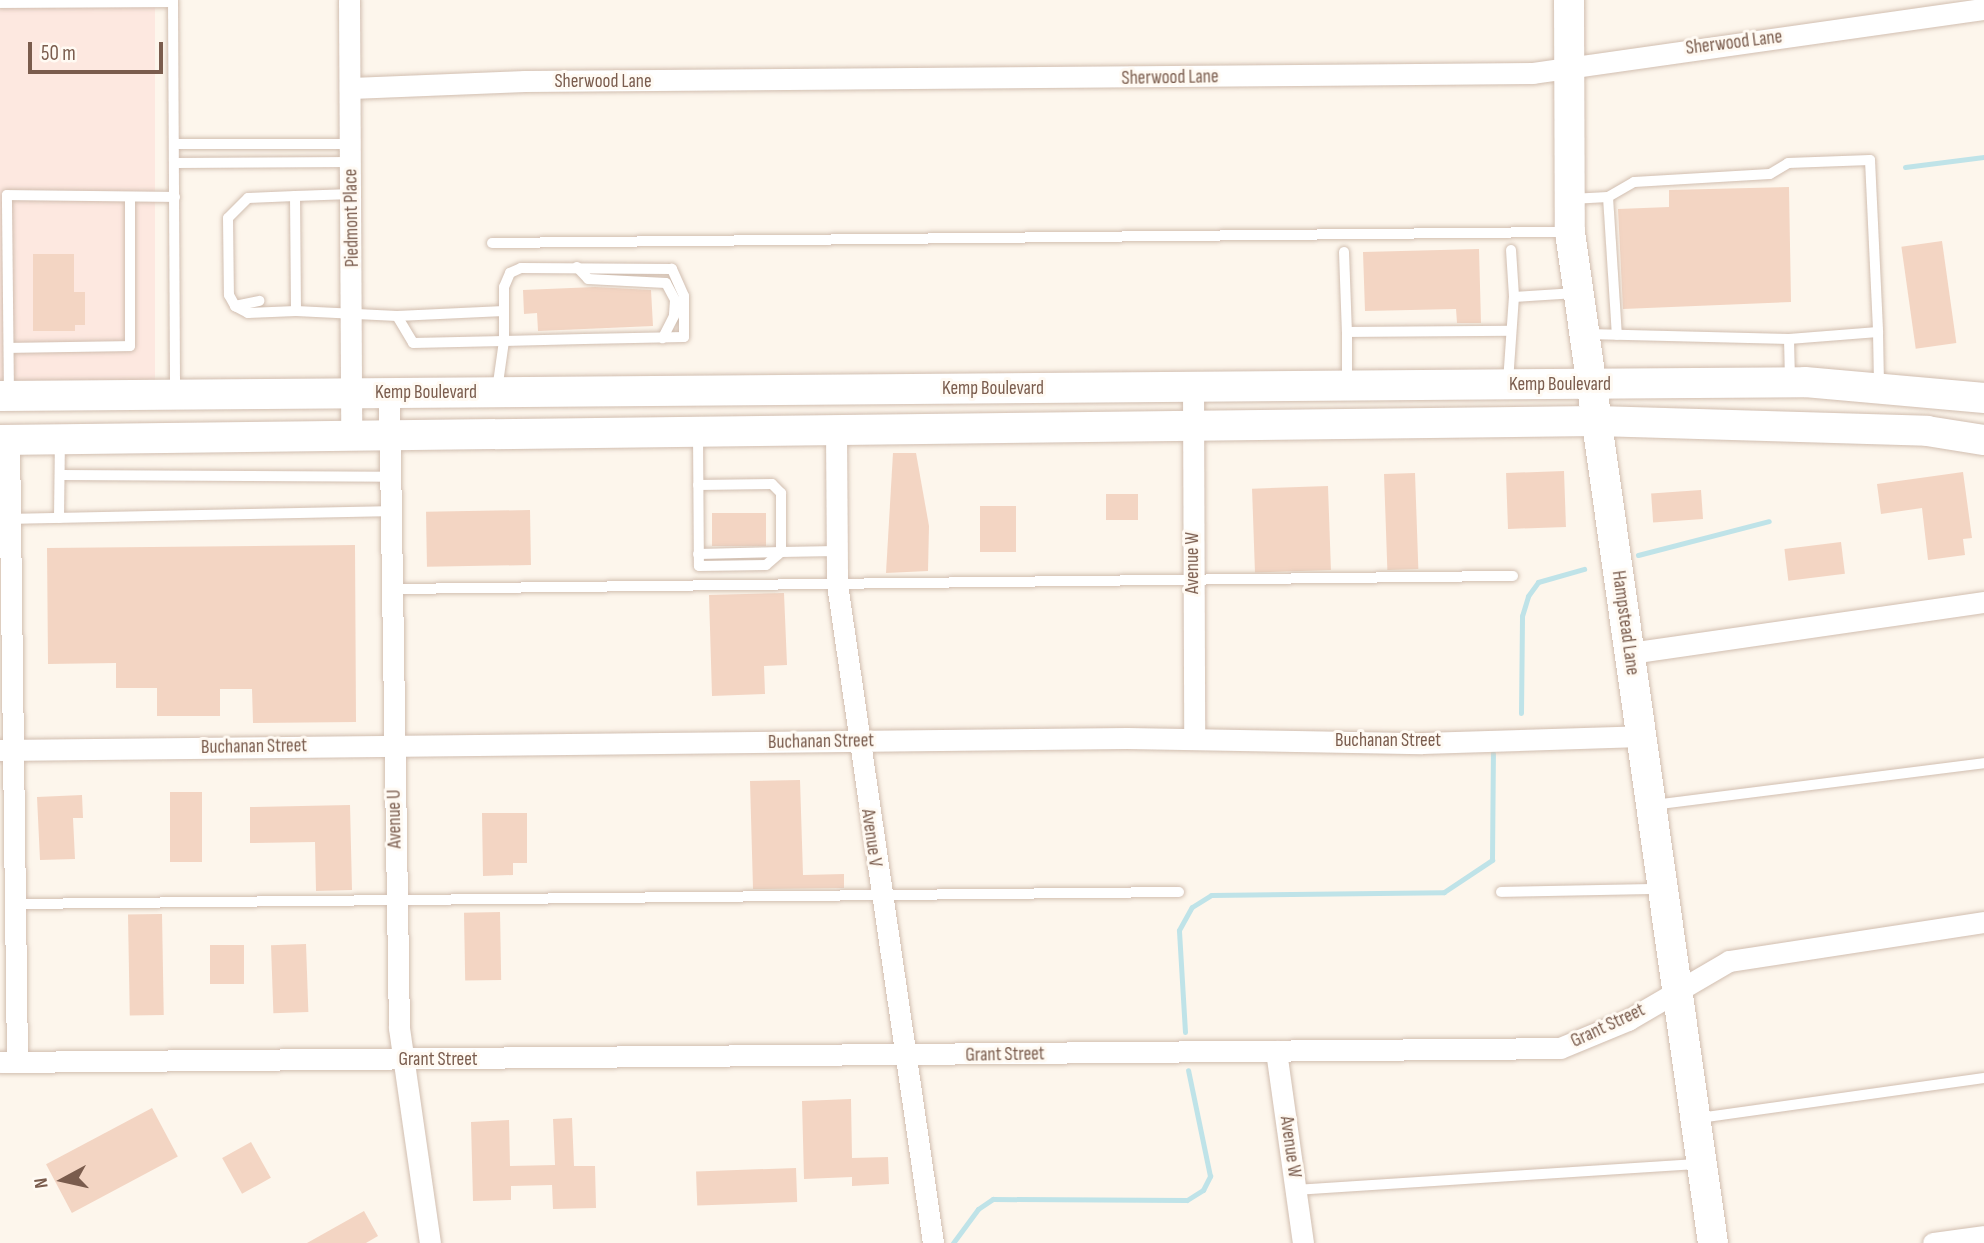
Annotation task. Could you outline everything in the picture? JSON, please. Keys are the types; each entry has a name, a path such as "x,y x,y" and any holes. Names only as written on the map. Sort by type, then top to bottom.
{"main road":[{"name":"Hampstead Lane","path":"1569,0 1570,232 1713,1243"},
{"name":"Kemp Boulevard","path":"5,396 1592,386 1791,382 1879,386 1984,398"},
{"path":"836,430 838,390"},
{"path":"4,440 5,396"},
{"name":"Kemp Boulevard","path":"4,440 1597,421 1927,431 1984,440"}],"street":[{"name":"Piedmont Place","path":"349,0 352,194 351,436"},
{"name":"Sherwood Lane","path":"351,88 525,81 1533,74 1569,66 1984,9"},
{"name":"Avenue W","path":"1193,388 1194,738"},
{"name":"Avenue U","path":"389,393 394,589 396,900 402,1060 430,1243"},
{"name":"Avenue V","path":"836,430 837,584 880,896 933,1243"},
{"path":"4,440 10,519 5,608 6,750 15,904 9,1062"},
{"path":"1630,653 1984,602"},
{"name":"Buchanan Street","path":"6,750 1194,738 1422,743 1641,736"},
{"name":"Grant Street","path":"9,1062 904,1058 1560,1048 1628,1020 1729,961 1754,954 1984,922"},
{"name":"Avenue W","path":"1276,1051 1303,1243"},
{"path":"1933,1243 1984,1236"}],"lane":[{"path":"0,3 173,1 175,395"},
{"path":"175,144 351,153"},
{"path":"175,163 351,153"},
{"path":"1570,199 1608,197 1634,182 1770,174 1788,163 1870,160 1879,386"},
{"path":"352,194 256,195 233,209 228,218 229,295 235,306 248,313 352,312 397,316 504,310"},
{"path":"5,396 9,348 7,195 175,197"},
{"path":"295,196 296,311"},
{"path":"9,348 130,346 130,197"},
{"path":"1608,197 1617,335"},
{"path":"492,243 1570,232"},
{"path":"1508,385 1514,297 1511,250"},
{"path":"1344,252 1347,387"},
{"path":"397,316 413,343 504,341 663,338 684,337 684,296 672,269 577,267 510,273 504,310 504,341 496,393"},
{"path":"577,267 588,279 666,283 675,300 674,316 663,338"},
{"path":"1514,297 1579,293"},
{"path":"282,299 296,298"},
{"path":"235,306 259,301"},
{"path":"1347,332 1510,331"},
{"path":"1584,334 1789,339 1878,332"},
{"path":"1789,339 1791,382"},
{"path":"698,431 699,566 766,565 781,552 837,551"},
{"path":"59,518 60,439"},
{"path":"60,475 391,477"},
{"path":"698,485 772,484 781,493 781,552"},
{"path":"10,519 392,511"},
{"path":"394,589 1513,576"},
{"path":"1651,805 1984,763"},
{"path":"1501,892 1663,889"},
{"path":"15,904 1179,892"},
{"path":"1696,1119 1984,1078"},
{"path":"1296,1190 1702,1164"}],"shaded area":[{"path":"0,0 155,0 155,385 0,385"}],"building":[{"path":"1789,187 1791,302 1623,309 1618,209 1669,207 1669,190"},
{"path":"1942,241 1956,343 1916,349 1901,247"},
{"path":"1479,249 1481,323 1457,323 1456,309 1365,311 1363,252"},
{"path":"33,254 74,254 74,292 85,292 85,325 75,325 75,331 33,331"},
{"path":"595,287 651,290 653,326 538,331 537,313 524,314 523,290"},
{"path":"893,453 916,453 929,526 928,571 886,573"},
{"path":"1564,471 1566,527 1508,529 1506,473"},
{"path":"1963,472 1972,538 1963,539 1965,555 1928,560 1922,508 1881,514 1877,484"},
{"path":"1415,473 1418,569 1387,570 1384,474"},
{"path":"1328,486 1331,570 1255,573 1252,489"},
{"path":"1701,490 1703,519 1653,522 1651,493"},
{"path":"1106,494 1138,494 1138,520 1106,520"},
{"path":"980,506 1016,506 1016,552 980,552"},
{"path":"530,510 531,565 427,567 426,512"},
{"path":"712,513 766,513 766,546 712,546"},
{"path":"1841,542 1845,574 1788,581 1784,549"},
{"path":"355,545 356,722 253,723 252,689 220,689 220,716 157,716 157,688 116,688 116,663 48,664 47,548"},
{"path":"784,593 787,665 764,666 765,694 712,696 709,595"},
{"path":"800,780 803,875 844,874 844,888 753,889 750,781"},
{"path":"170,792 202,792 202,862 170,862"},
{"path":"82,795 83,818 73,818 75,859 40,860 37,797"},
{"path":"350,805 352,890 316,891 315,842 250,843 250,807"},
{"path":"482,813 527,813 527,863 513,863 513,875 483,876"},
{"path":"500,912 501,980 465,981 464,913"},
{"path":"162,914 164,1015 130,1016 128,915"},
{"path":"306,944 308,1012 273,1013 271,945"},
{"path":"210,945 244,945 244,984 210,984"},
{"path":"851,1099 852,1158 888,1157 889,1184 852,1186 852,1177 804,1179 802,1101"},
{"path":"152,1108 178,1157 72,1213 46,1164"},
{"path":"572,1118 574,1166 595,1166 596,1208 553,1209 552,1185 511,1186 511,1200 473,1201 471,1122 509,1120 510,1166 555,1165 553,1119"},
{"path":"251,1142 271,1178 242,1194 222,1158"},
{"path":"796,1168 797,1202 697,1205 696,1171"},
{"path":"364,1211 378,1236 366,1243 307,1243"}],"waterway":[{"path":"1905,167 1984,157"},
{"path":"1638,555 1769,521"},
{"path":"1521,713 1522,616 1528,596 1538,582 1584,569"},
{"path":"1185,1032 1179,930 1192,907 1211,895 1444,892 1492,860 1493,753"},
{"path":"953,1243 978,1209 993,1199 1187,1200 1203,1190 1210,1176 1188,1070"}]}
